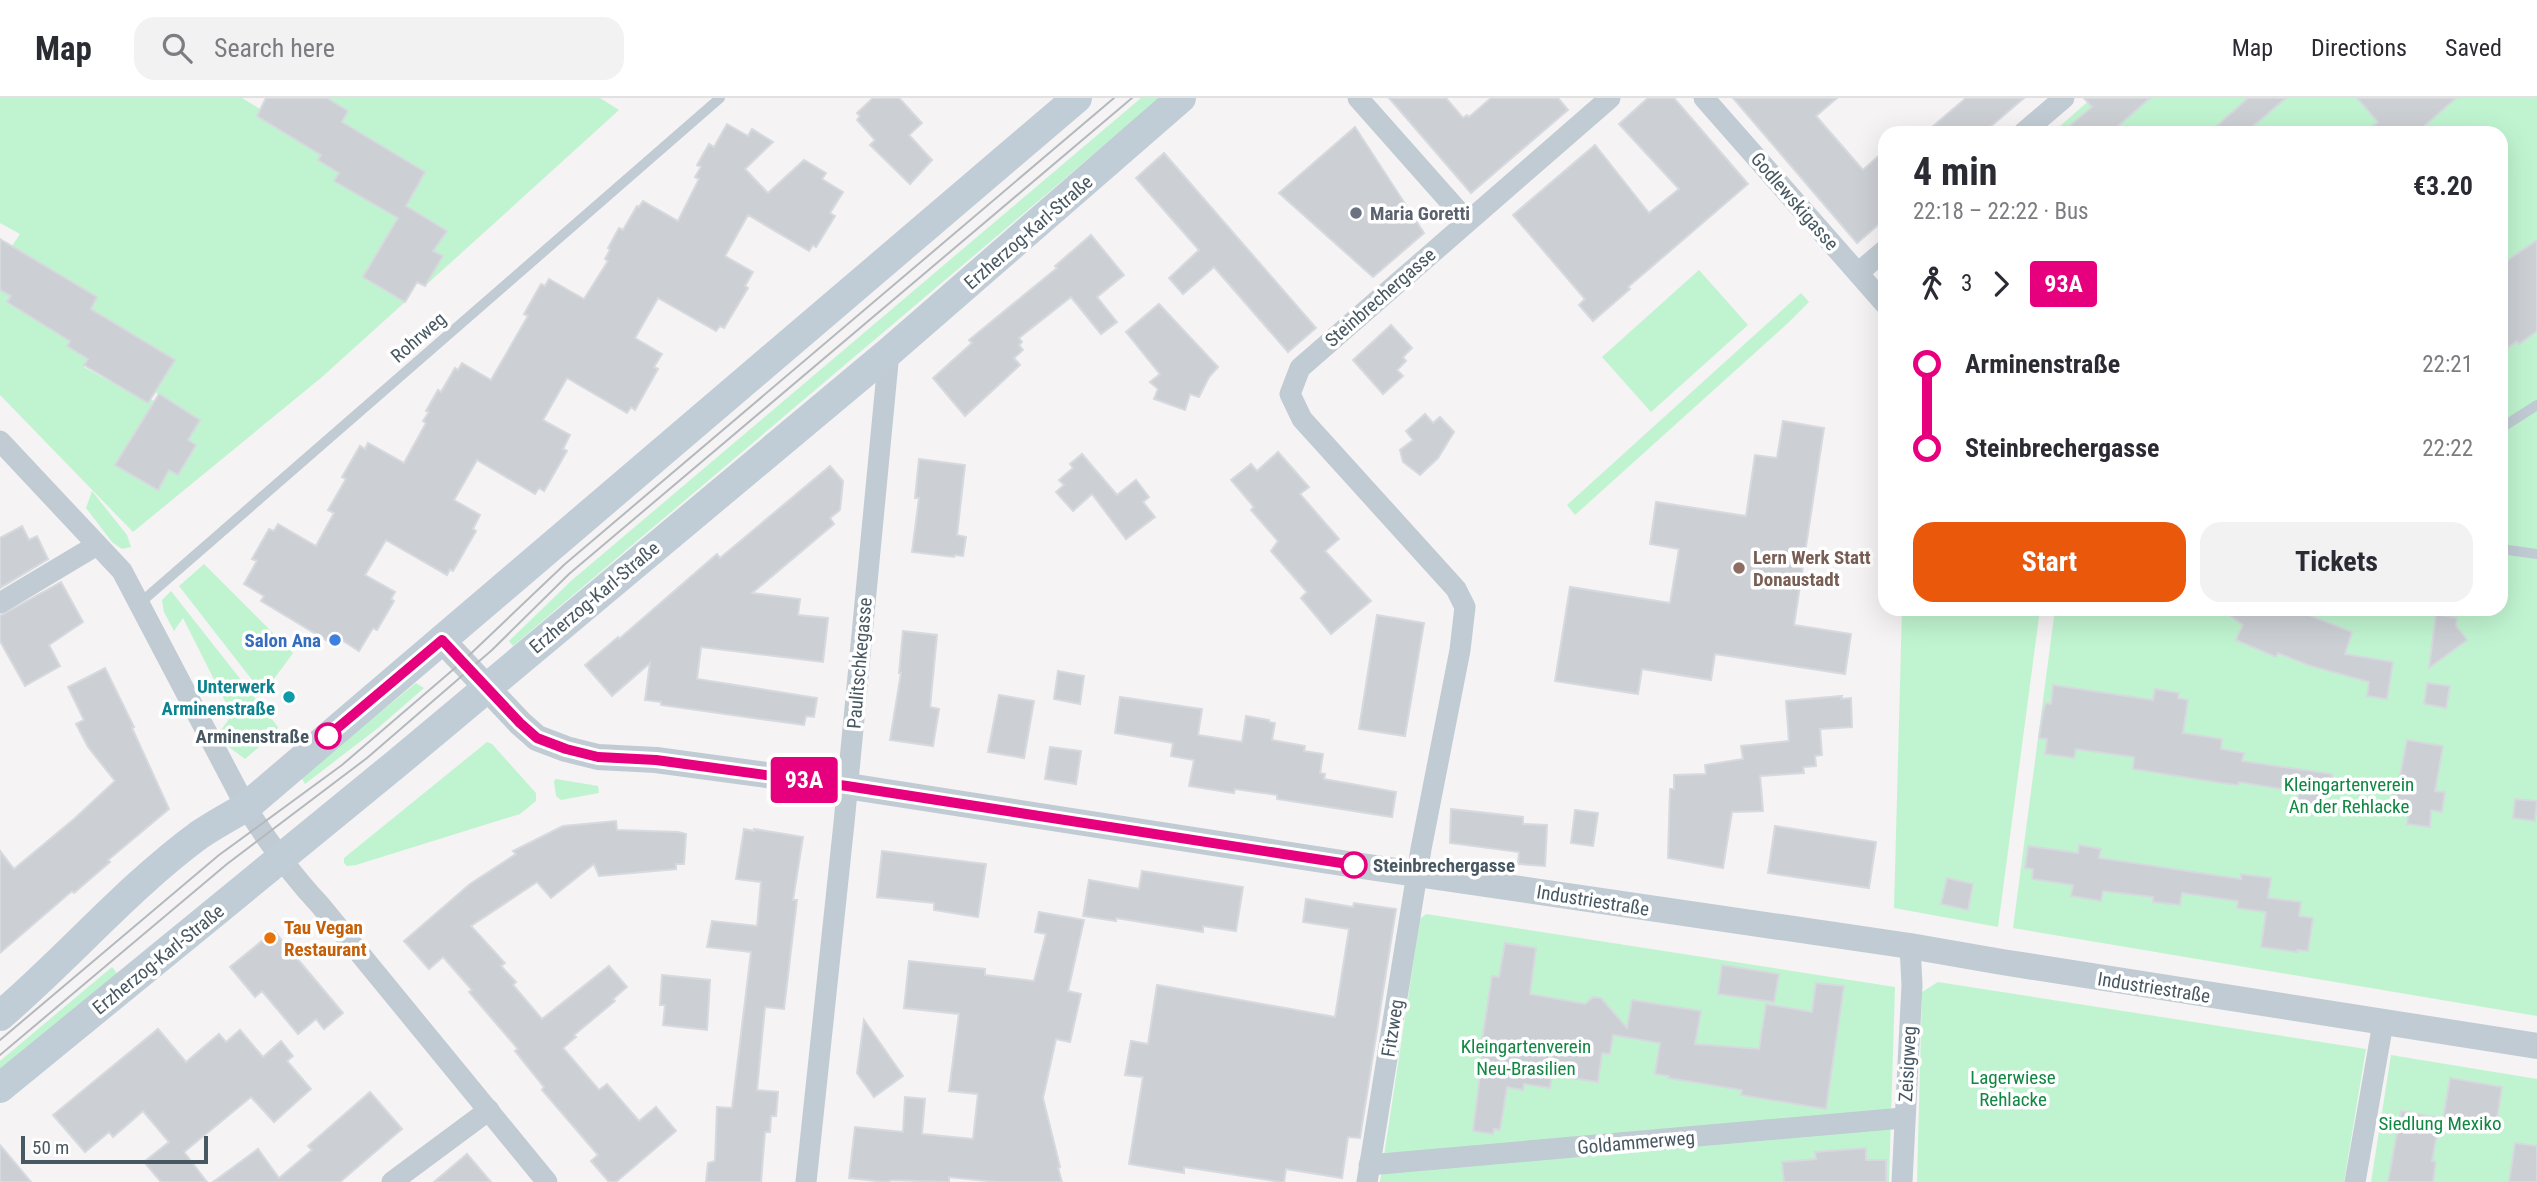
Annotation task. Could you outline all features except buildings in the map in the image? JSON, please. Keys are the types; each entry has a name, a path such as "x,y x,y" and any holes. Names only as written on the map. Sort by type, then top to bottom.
{"main road":[{"path":"0,1016 34,987 117,905 200,835 246,807 1077,98"},
{"name":"Erzherzog-Karl-Straße","path":"0,1088 889,352 1181,98"}],"street":[{"path":"1358,98 1467,221"},
{"name":"Steinbrechergasse","path":"1418,873 1460,650 1465,607 1456,589 1302,419 1290,394 1300,368 1611,98"},
{"name":"Godlewskigasse","path":"1704,98 1878,296"},
{"path":"2031,126 2064,98"},
{"path":"1858,273 1878,256"},
{"name":"Paulitschkegasse","path":"806,1182 889,352"},
{"path":"0,441 122,571 263,836 547,1182"},
{"path":"0,603 97,545"},
{"name":"Industriestraße","path":"442,640 537,738 598,757 656,760 847,786 1910,946 2537,1046"},
{"name":"Fitzweg","path":"1368,1174 1418,873"},
{"name":"Zeisigweg","path":"1902,1182 1903,1118 1912,985 1910,946"},
{"path":"2355,1182 2383,1023"},
{"path":"392,1182 489,1110"},
{"name":"Goldammerweg","path":"1368,1174 1903,1118"}],"lane":[{"name":"Rohrweg","path":"140,603 720,98"},
{"path":"2508,424 2537,405"},
{"path":"2508,550 2537,554"}],"green space":[{"path":"0,98 242,98 260,109 257,116 300,142 324,150 318,160 401,213 363,276 405,302 322,377 133,532 0,395 0,290 11,296 7,303 49,328 73,337 68,346 88,359 84,367 127,391 138,392 154,401 115,465 157,490 168,469 177,474 186,439 200,420 155,392 174,360 91,309 96,297 12,246 20,234 0,223"},
{"path":"327,98 600,98 619,110 425,286 442,256 433,251 447,231 406,206 342,122 348,111"},
{"path":"1141,98 1160,98 513,646 509,641 571,581"},
{"name":"Kleingartenverein An der Rehlacke","path":"2092,98 2537,98 2537,1016 2013,928 2054,616 2508,616 2508,126 2060,126"},
{"path":"1699,270 1748,325 1651,412 1602,357"},
{"path":"1801,293 1809,302 1788,323 1575,515 1567,505"},
{"path":"92,491 127,535 131,547 122,549 112,542 86,508"},
{"path":"204,564 293,653 263,694 179,586"},
{"path":"171,591 278,727 277,731 245,759 226,745 221,730 232,715 183,618 174,631 164,612 162,600"},
{"path":"1902,616 2039,616 1998,927 1894,908"},
{"path":"416,683 424,688 378,728 305,784 301,777"},
{"path":"487,742 492,744 536,793 536,801 520,814 356,865 347,866 344,863 344,858"},
{"path":"556,779 598,786 599,793 561,800 556,796"},
{"name":"Kleingartenverein Neu-Brasilien","path":"1426,914 1895,987 1889,1182 1380,1182 1420,919"},
{"path":"112,967 120,977 0,1079 0,1061"},
{"name":"Lagerwiese Rehlacke","path":"1938,982 2366,1049 2344,1182 1917,1182 1922,992"},
{"name":"Siedlung Mexiko","path":"2391,1055 2537,1079 2537,1182 2371,1182"}],"tram line":[{"path":"0,1040 219,855 342,765 462,662 565,564 1114,98"},
{"path":"0,1055 227,864 367,758 492,650 569,574 1132,98"}],"bus line":[{"name":"93A","path":"328,736 442,640 537,738 598,757 656,760 847,786 1354,865"}],"place":[{"name":"Maria Goretti","path":"1356,213"},
{"name":"Lern Werk Statt Donaustadt","path":"1739,568"},
{"name":"Salon Ana","path":"335,640"},
{"name":"Unterwerk Arminenstraße","path":"289,697"},
{"name":"Arminenstraße","path":"328,736"},
{"name":"Steinbrechergasse","path":"1354,865"},
{"name":"Tau Vegan Restaurant","path":"270,938"}]}
